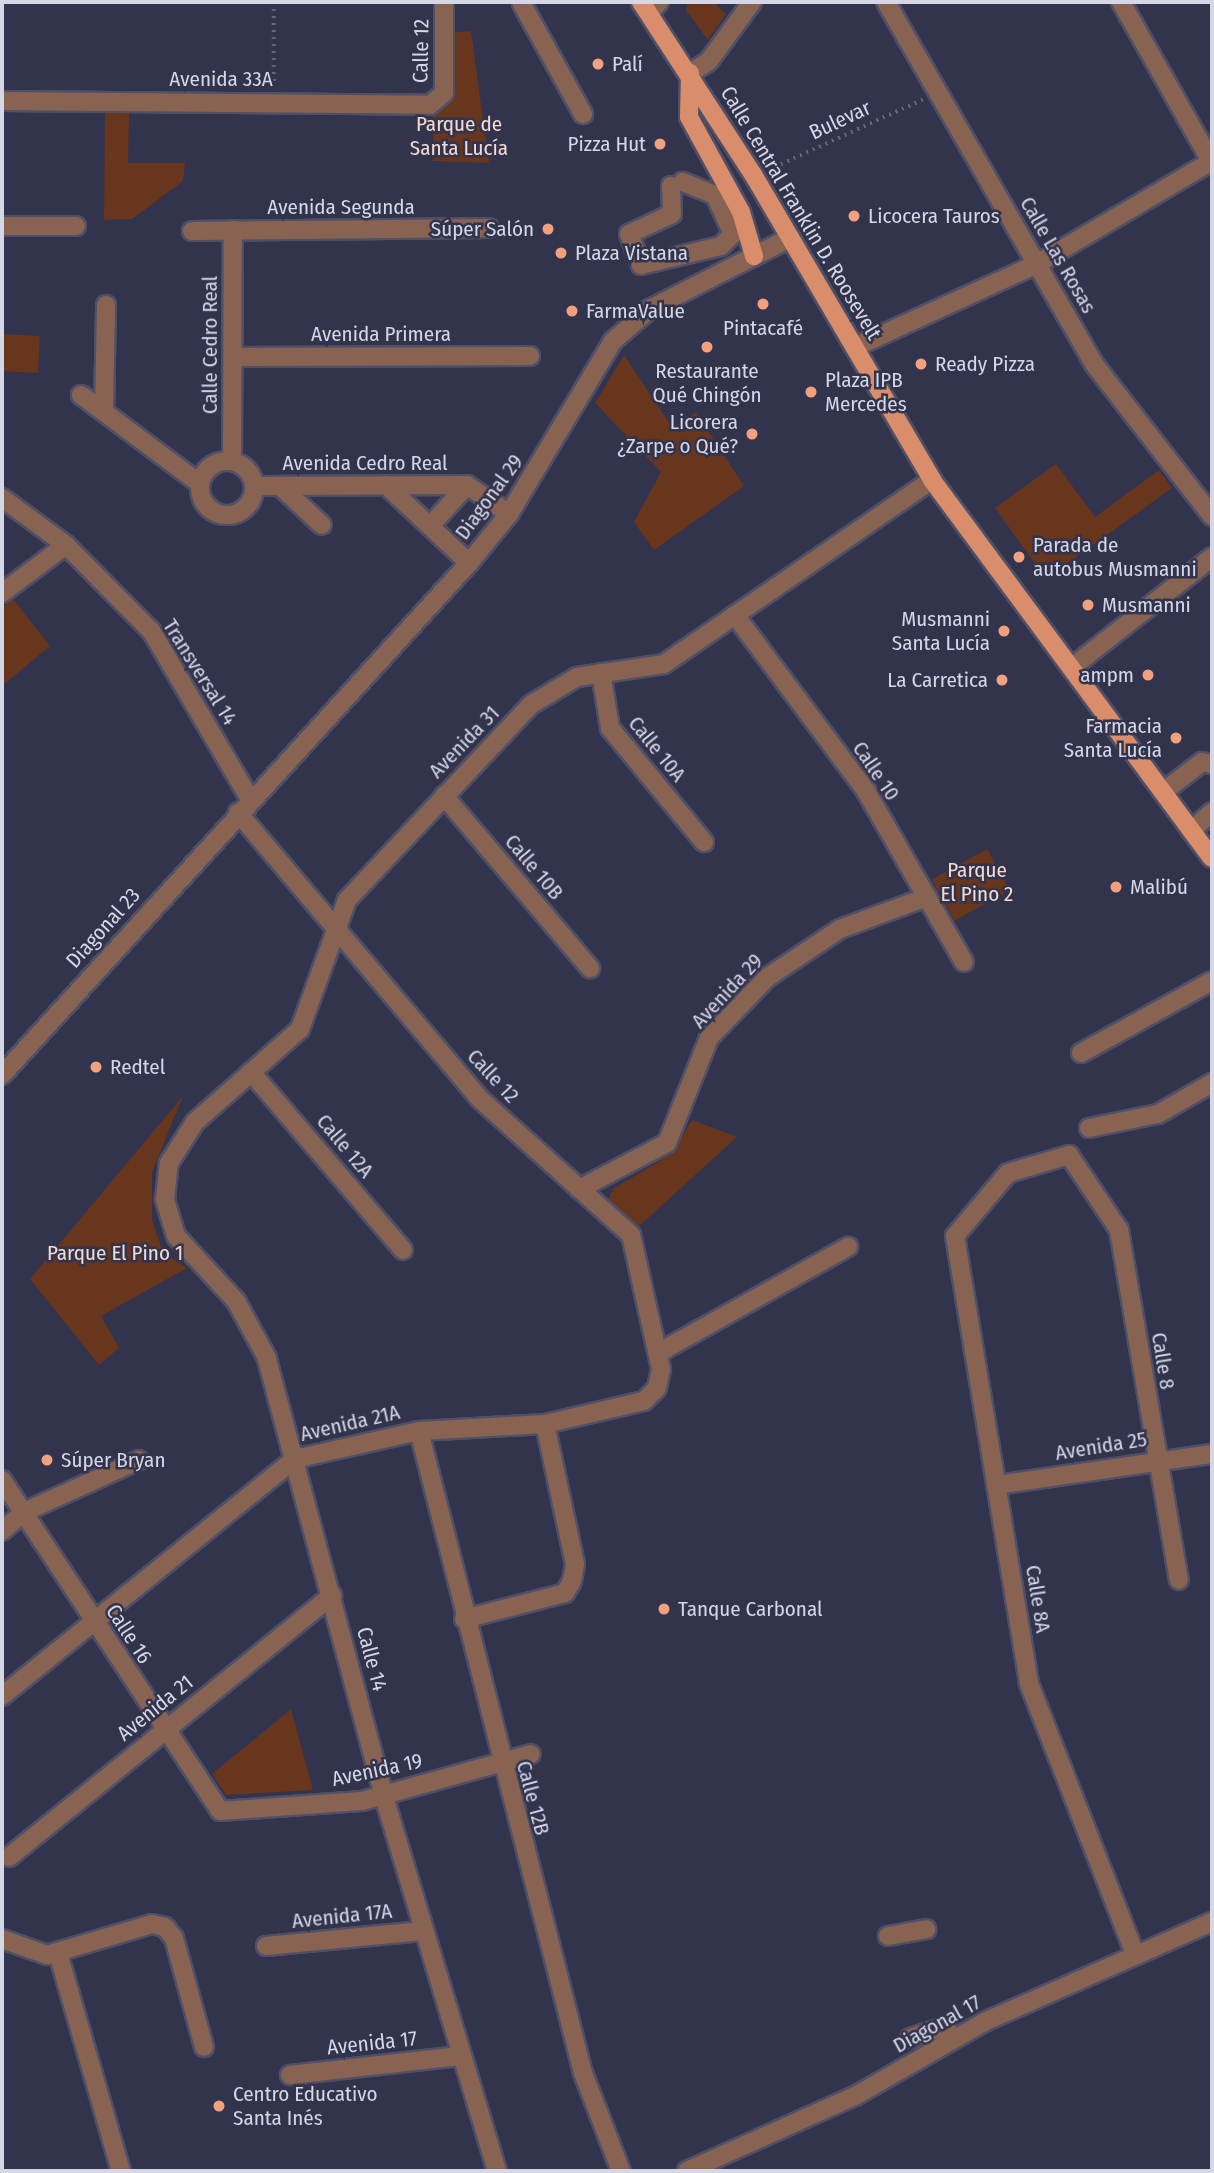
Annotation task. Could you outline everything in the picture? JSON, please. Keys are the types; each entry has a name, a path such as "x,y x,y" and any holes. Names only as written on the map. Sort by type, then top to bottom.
{"main road":[{"name":"Calle Central Franklin D. Roosevelt","path":"650,6 754,176 932,480 1212,858"},
{"path":"690,73 689,117 741,212 754,256"}],"street":[{"name":"Calle 12","path":"439,101 444,2"},
{"path":"690,73 709,61 752,2"},
{"name":"Calle Las Rosas","path":"886,2 1094,364 1212,516"},
{"path":"855,348 1037,264 1212,162 1121,2"},
{"path":"522,4 583,114"},
{"name":"Avenida 33A","path":"2,101 439,101"},
{"path":"676,184 715,195 733,234 722,246 641,265 629,234 672,214 676,184"},
{"path":"2,226 76,226"},
{"name":"Avenida Segunda","path":"192,231 489,228"},
{"name":"Calle Cedro Real","path":"232,461 233,230"},
{"name":"Diagonal 29","path":"244,806 469,563 509,514 613,341 650,309 790,238"},
{"path":"104,412 106,305"},
{"name":"Avenida Primera","path":"233,357 530,356"},
{"path":"81,395 200,483"},
{"path":"232,461 248,470 255,486 243,510 226,515 202,501 200,483 215,463 232,461"},
{"name":"Avenida 31","path":"165,1181 179,1143 195,1122 300,1029 332,926 346,900 548,690 601,673 664,664 932,480"},
{"path":"386,485 469,563"},
{"path":"430,526 467,485"},
{"name":"Avenida Cedro Real","path":"255,486 467,485 509,514"},
{"path":"280,486 322,525"},
{"name":"Transversal 14","path":"2,498 66,545 152,632 244,806"},
{"path":"2,593 66,545"},
{"path":"1071,668 1212,557"},
{"name":"Calle 10","path":"735,615 866,791 964,962"},
{"name":"Calle 10A","path":"601,673 610,728 704,842"},
{"path":"1163,792 1202,762 1212,764"},
{"name":"Calle 10B","path":"444,796 590,968"},
{"name":"Calle 12","path":"244,806 332,926 480,1099 631,1235 658,1353 657,1388"},
{"name":"Diagonal 23","path":"2,1075 244,806"},
{"path":"1191,831 1212,812"},
{"name":"Avenida 29","path":"579,1189 667,1143 709,1038 768,977 840,929 927,897"},
{"path":"1081,1053 1212,981"},
{"name":"Calle 12A","path":"251,1072 403,1250"},
{"path":"1089,1128 1158,1114 1212,1083"},
{"name":"Calle 8","path":"955,1236 1007,1173 1062,1155 1076,1160 1121,1239 1156,1460 1179,1580"},
{"name":"Calle 14","path":"165,1181 176,1236 254,1330 295,1459 422,1931 497,2171"},
{"name":"Calle 8A","path":"955,1236 1029,1683 1135,1954"},
{"path":"658,1353 848,1247"},
{"name":"Avenida 21A","path":"2,1696 295,1459 419,1431 545,1423 644,1401 657,1388"},
{"path":"464,1619 565,1593 572,1581 575,1564 545,1423"},
{"name":"Calle 12B","path":"419,1431 500,1762 583,2073 621,2171"},
{"name":"Avenida 25","path":"996,1485 1212,1454"},
{"path":"2,1531 24,1512 139,1460"},
{"name":"Calle 16","path":"2,1480 93,1622 220,1811"},
{"name":"Avenida 21","path":"9,1857 332,1595"},
{"name":"Avenida 19","path":"220,1811 384,1796 531,1754"},
{"name":"Diagonal 17","path":"687,2171 855,2096 951,2041 1135,1954 1212,1922"},
{"path":"2,1939 47,1955 152,1924 165,1927 174,1938 204,2047"},
{"path":"888,1936 926,1929"},
{"name":"Avenida 17A","path":"266,1946 422,1931"},
{"path":"58,1953 121,2171"},
{"path":"910,2038 946,2026 951,2041"},
{"name":"Avenida 17","path":"290,2075 460,2056"}],"path":[{"path":"274,2 274,102"},
{"name":"Bulevar","path":"754,176 938,92"}],"green space":[{"path":"688,2 713,2 726,14 708,40 686,10"},
{"name":"Parque de Santa Lucía","path":"471,31 489,163 433,161 433,113 447,105 447,33"},
{"path":"105,110 129,111 128,163 185,163 183,181 132,219 104,220"},
{"path":"2,334 40,336 38,373 2,371"},
{"path":"624,355 674,430 696,412 744,486 654,550 634,522 661,472 595,403"},
{"path":"1056,464 1095,517 1159,470 1172,488 1046,579 995,508"},
{"path":"13,599 50,646 2,686 2,608"},
{"name":"Parque El Pino 2","path":"987,849 1010,890 955,921 932,880"},
{"name":"Parque El Pino 1","path":"183,1096 152,1172 152,1220 163,1252 187,1268 101,1316 119,1348 99,1365 30,1279"},
{"path":"692,1120 737,1137 638,1227 606,1204 613,1189 671,1154"},
{"path":"291,1709 313,1790 226,1795 212,1774"}],"place":[{"name":"Palí","path":"598,64"},
{"name":"Pizza Hut","path":"660,144"},
{"name":"Licocera Tauros","path":"854,216"},
{"name":"Súper Salón","path":"548,229"},
{"name":"Plaza Vistana","path":"561,253"},
{"name":"Pintacafé","path":"763,304"},
{"name":"FarmaValue","path":"572,311"},
{"name":"Restaurante Qué Chingón","path":"707,347"},
{"name":"Ready Pizza","path":"921,364"},
{"name":"Plaza IPB Mercedes","path":"811,392"},
{"name":"Licorera ¿Zarpe o Qué?","path":"752,434"},
{"name":"Parada de autobus Musmanni","path":"1019,557"},
{"name":"Musmanni","path":"1088,605"},
{"name":"Musmanni Santa Lucía","path":"1004,631"},
{"name":"ampm","path":"1148,675"},
{"name":"La Carretica","path":"1002,680"},
{"name":"Farmacia Santa Lucía","path":"1176,738"},
{"name":"Malibú","path":"1116,887"},
{"name":"Redtel","path":"96,1067"},
{"name":"Súper Bryan","path":"47,1460"},
{"name":"Tanque Carbonal","path":"664,1609"},
{"name":"Centro Educativo Santa Inés","path":"219,2106"}]}
